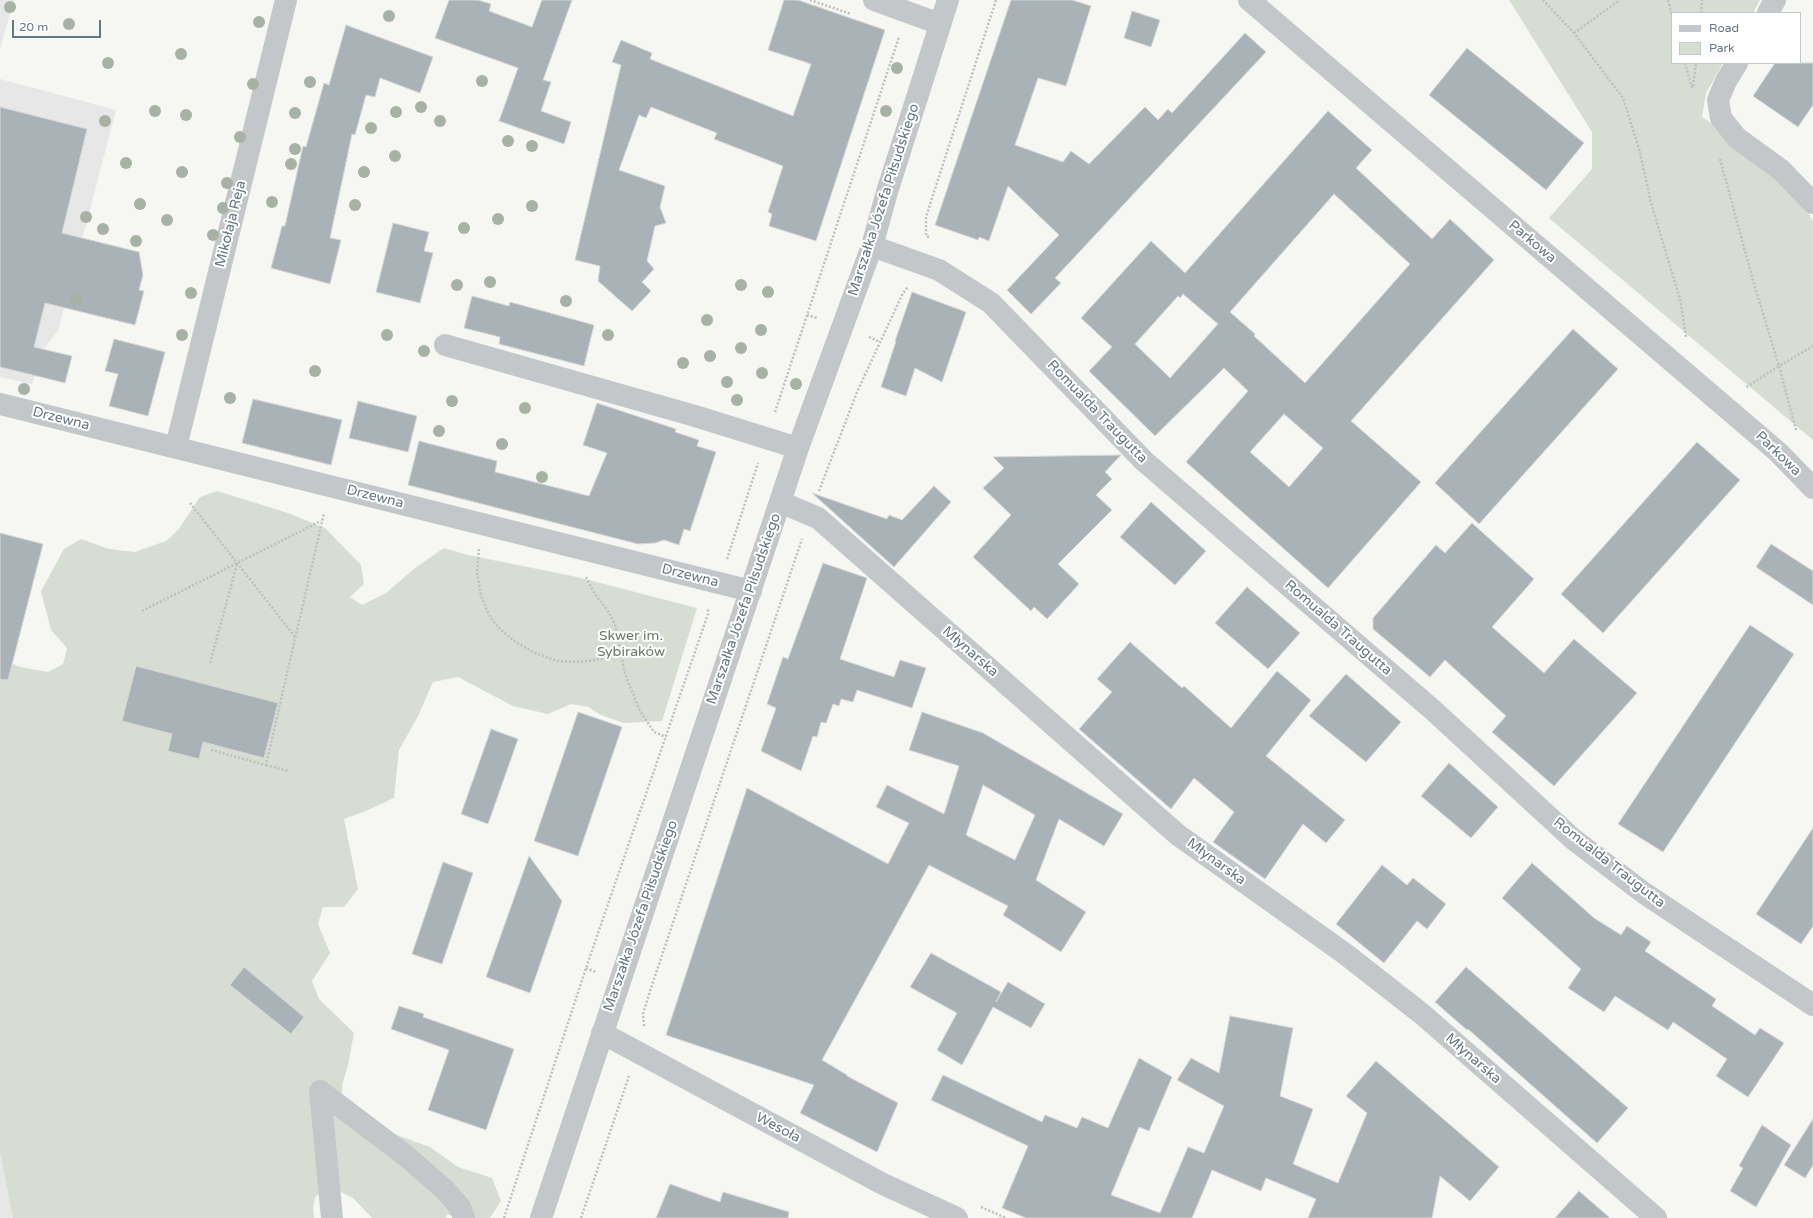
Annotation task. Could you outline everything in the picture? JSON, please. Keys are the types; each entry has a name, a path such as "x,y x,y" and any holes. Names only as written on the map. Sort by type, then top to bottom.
{"street":[{"name":"Mikołaja Reja","path":"176,448 286,0"},
{"path":"874,0 940,24"},
{"name":"Marszałka Józefa Piłsudskiego","path":"541,1218 798,448 872,246 887,192 948,0"},
{"name":"Parkowa","path":"1248,0 1778,452 1813,488"},
{"path":"1769,12 1775,0"},
{"path":"1736,64 1726,81 1718,100 1721,118 1737,138 1781,170 1813,203"},
{"name":"Romualda Traugutta","path":"872,246 939,270 991,303 1144,461 1434,711 1573,839 1644,893 1813,1005"},
{"path":"445,345 798,448"},
{"name":"Drzewna","path":"0,404 750,591"},
{"name":"Młynarska","path":"780,502 818,518 1178,835 1344,953 1422,1014 1656,1218"},
{"name":"Wesoła","path":"602,1033 883,1184 957,1218"},
{"path":"332,1218 320,1091 406,1156 450,1196 460,1207 464,1218"}],"path":[{"path":"934,238 926,236 926,217 996,0"},
{"path":"1543,0 1574,33 1623,98 1640,152 1651,203 1680,299 1686,338 1680,334"},
{"path":"1574,33 1620,0"},
{"path":"1668,0 1671,12"},
{"path":"1701,12 1702,0"},
{"path":"723,562 726,560 907,12"},
{"path":"1685,64 1693,90 1696,64"},
{"path":"1716,153 1720,159 1754,284 1779,366 1796,433 1791,428"},
{"path":"650,991 811,515 857,392 902,293 911,283"},
{"path":"869,337 880,342"},
{"path":"1740,384 1745,389 1779,366 1813,346"},
{"path":"190,503 296,638"},
{"path":"266,765 325,508"},
{"path":"142,611 322,521"},
{"path":"479,544 477,571 481,596 490,617 500,629 514,640 534,652 558,661 580,662 621,656"},
{"path":"210,663 237,564"},
{"path":"583,571 594,592 608,611 615,624 627,682 640,711 654,732 666,737"},
{"path":"504,1218 586,968 708,614"},
{"path":"211,750 288,771"},
{"path":"581,1218 630,1073"}],"shaded area":[{"path":"0,0 14,0 0,49"},
{"path":"0,79 116,110 58,331 42,351 32,384 0,377"},
{"path":"0,1134 30,1218 0,1218"}],"green space":[{"path":"1509,0 1760,0 1754,12 1671,12 1671,64 1722,64 1706,93 1702,117 1726,133 1778,178 1808,212 1813,222 1813,440 1549,218 1592,169 1592,132"},
{"name":"Skwer im. Sybiraków","path":"217,491 288,513 325,528 361,565 364,584 350,597 362,605 386,593 415,568 444,548 468,555 577,577 697,608 662,721 624,723 601,715 588,707 571,704 548,714 513,706 458,677 433,682 418,716 399,750 394,798 344,819 358,889 344,907 323,907 318,924 330,953 312,981 319,999 354,1033 348,1065 342,1085 343,1109 363,1123 430,1147 458,1167 492,1178 501,1201 490,1218 455,1218 447,1214 446,1218 372,1218 353,1198 335,1189 316,1196 313,1206 314,1218 13,1218 0,1151 0,659 20,667 48,672 63,664 67,648 51,630 41,591 64,549 81,539 109,549 135,552 166,541 179,529 200,497"}],"building":[{"path":"449,0 478,0 491,4 489,11 532,27 542,0 572,0 543,80 551,82 541,111 571,122 564,144 499,121 518,68 435,38"},
{"path":"784,0 798,0 885,30 816,241 769,226 772,214 768,212 783,166 714,139 717,133 651,107 646,118 639,115 619,170 665,186 660,207 666,223 655,226 647,261 654,269 642,282 651,291 632,311 598,281 600,266 575,260 621,65 612,62 621,40 652,53 650,59 793,116 811,64 768,50"},
{"path":"1011,0 1072,0 1091,6 1066,86 1038,78 1015,145 1063,162 1071,151 1089,164 1145,107 1158,120 1168,109 1172,113 1245,33 1266,52 1055,278 1061,283 1031,314 1007,290 1059,235 1008,186 989,241 979,237 978,240 935,225"},
{"path":"1132,11 1160,20 1151,47 1124,38"},
{"path":"346,25 433,57 420,93 380,78 375,97 366,95 355,135 352,134 330,238 341,240 330,284 271,268 282,226 285,226 303,146 306,147 324,83 329,85"},
{"path":"1467,48 1584,143 1546,190 1429,95"},
{"path":"1813,63 1813,105 1798,127 1753,96 1774,64"},
{"path":"0,107 87,129 62,233 139,252 143,275 139,290 144,291 135,325 45,303 34,347 72,356 65,383 0,367"},
{"path":"1328,111 1372,150 1356,168 1432,239 1450,219 1494,260 1351,421 1421,482 1328,588 1186,462 1248,391 1224,368 1155,436 1089,371 1112,347 1081,318 1151,241 1185,273","holes":["1334,194 1410,264 1305,383 1254,336 1255,334 1230,312","1183,294 1218,324 1170,378 1135,344 1178,296 1180,298","1284,414 1323,448 1289,487 1250,452"]},
{"path":"393,223 429,232 424,251 433,253 420,303 376,292"},
{"path":"912,292 966,312 942,382 915,368 906,396 881,387"},
{"path":"472,296 509,306 510,302 594,325 584,366 499,344 500,337 464,328"},
{"path":"1573,329 1618,369 1479,524 1435,483"},
{"path":"114,339 165,352 148,416 109,406 118,374 105,371"},
{"path":"253,399 342,420 331,465 242,443"},
{"path":"358,401 417,416 408,452 349,438"},
{"path":"597,403 676,429 675,432 699,440 697,446 716,452 690,531 684,529 679,545 664,540 655,543 638,544 408,485 419,441 497,461 495,472 589,496 607,453 583,445"},
{"path":"1697,442 1740,480 1603,633 1561,594"},
{"path":"1121,455 1105,472 1112,479 1096,495 1112,510 1058,564 1079,584 1047,619 1034,607 1031,611 973,557 1011,515 983,488 1004,468 993,457"},
{"path":"934,486 951,502 894,567 812,493 887,519 889,515 902,520"},
{"path":"1151,502 1206,551 1175,585 1120,537"},
{"path":"1472,523 1534,579 1492,627 1544,673 1574,639 1637,693 1554,786 1492,732 1506,716 1445,660 1430,677 1373,629 1373,618 1436,545 1445,553"},
{"path":"0,533 43,544 8,680 0,679"},
{"path":"1771,544 1813,571 1813,605 1756,567"},
{"path":"823,563 867,578 840,659 894,677 900,660 926,668 912,708 857,690 853,702 841,699 839,706 833,704 826,723 821,722 817,737 813,736 801,771 761,751 776,708 767,704 783,657 788,659"},
{"path":"1247,587 1300,633 1268,669 1215,623"},
{"path":"1750,625 1794,654 1663,852 1618,824"},
{"path":"1130,642 1182,688 1184,686 1231,728 1277,671 1311,700 1266,756 1345,820 1326,843 1303,824 1265,879 1213,842 1234,812 1194,778 1171,809 1079,729 1112,692 1097,679"},
{"path":"136,666 278,703 264,758 203,742 199,759 168,751 172,734 122,721"},
{"path":"1346,674 1401,722 1366,762 1309,716"},
{"path":"578,712 622,727 578,856 534,841"},
{"path":"922,712 983,733 1123,814 1104,846 1059,819 1036,880 1086,912 1061,952 1003,915 1008,906 929,865 822,1060 847,1076 898,1103 877,1152 800,1113 814,1085 666,1035 747,788 888,864 909,823 876,807 887,785 944,814 959,766 909,750","holes":["983,785 1035,815 1015,860 966,835"]},
{"path":"491,729 518,739 488,824 461,814"},
{"path":"1449,763 1498,807 1471,838 1421,796"},
{"path":"1813,828 1813,926 1801,944 1756,914"},
{"path":"529,856 562,901 530,993 486,977"},
{"path":"443,862 473,873 442,964 412,954"},
{"path":"1532,863 1594,918 1621,935 1627,926 1651,942 1645,951 1716,999 1712,1006 1755,1035 1760,1028 1784,1043 1748,1097 1716,1076 1727,1059 1673,1022 1668,1030 1615,996 1604,1012 1568,988 1581,969 1502,898"},
{"path":"1382,865 1407,885 1413,878 1446,904 1427,929 1417,921 1384,963 1336,924"},
{"path":"931,953 1001,992 996,1002 1008,982 1045,1004 1031,1028 993,1007 962,1065 937,1050 957,1013 910,987"},
{"path":"244,967 304,1017 291,1034 230,985"},
{"path":"1466,967 1628,1108 1597,1143 1468,1029 1467,1030 1435,1002"},
{"path":"399,1006 424,1014 423,1017 514,1049 486,1130 428,1110 449,1050 391,1029"},
{"path":"1230,1016 1293,1028 1280,1096 1313,1109 1293,1164 1338,1183 1367,1113 1346,1096 1376,1061 1499,1167 1470,1201 1440,1176 1432,1218 1308,1218 1316,1199 1266,1178 1261,1191 1212,1170 1192,1218 1026,1218 1002,1208 1028,1146 931,1100 943,1075 1042,1122 1045,1115 1077,1128 1082,1117 1108,1128 1139,1058 1172,1077 1149,1131 1139,1127 1111,1195 1160,1213 1188,1147 1204,1153 1224,1106 1177,1080 1191,1058 1219,1073"},
{"path":"1813,1119 1813,1165 1805,1178 1784,1165"},
{"path":"1762,1125 1791,1145 1756,1207 1730,1191 1743,1168 1739,1166"},
{"path":"670,1184 720,1202 723,1192 789,1212 788,1218 656,1218"},
{"path":"1579,1191 1610,1218 1555,1218"}]}
